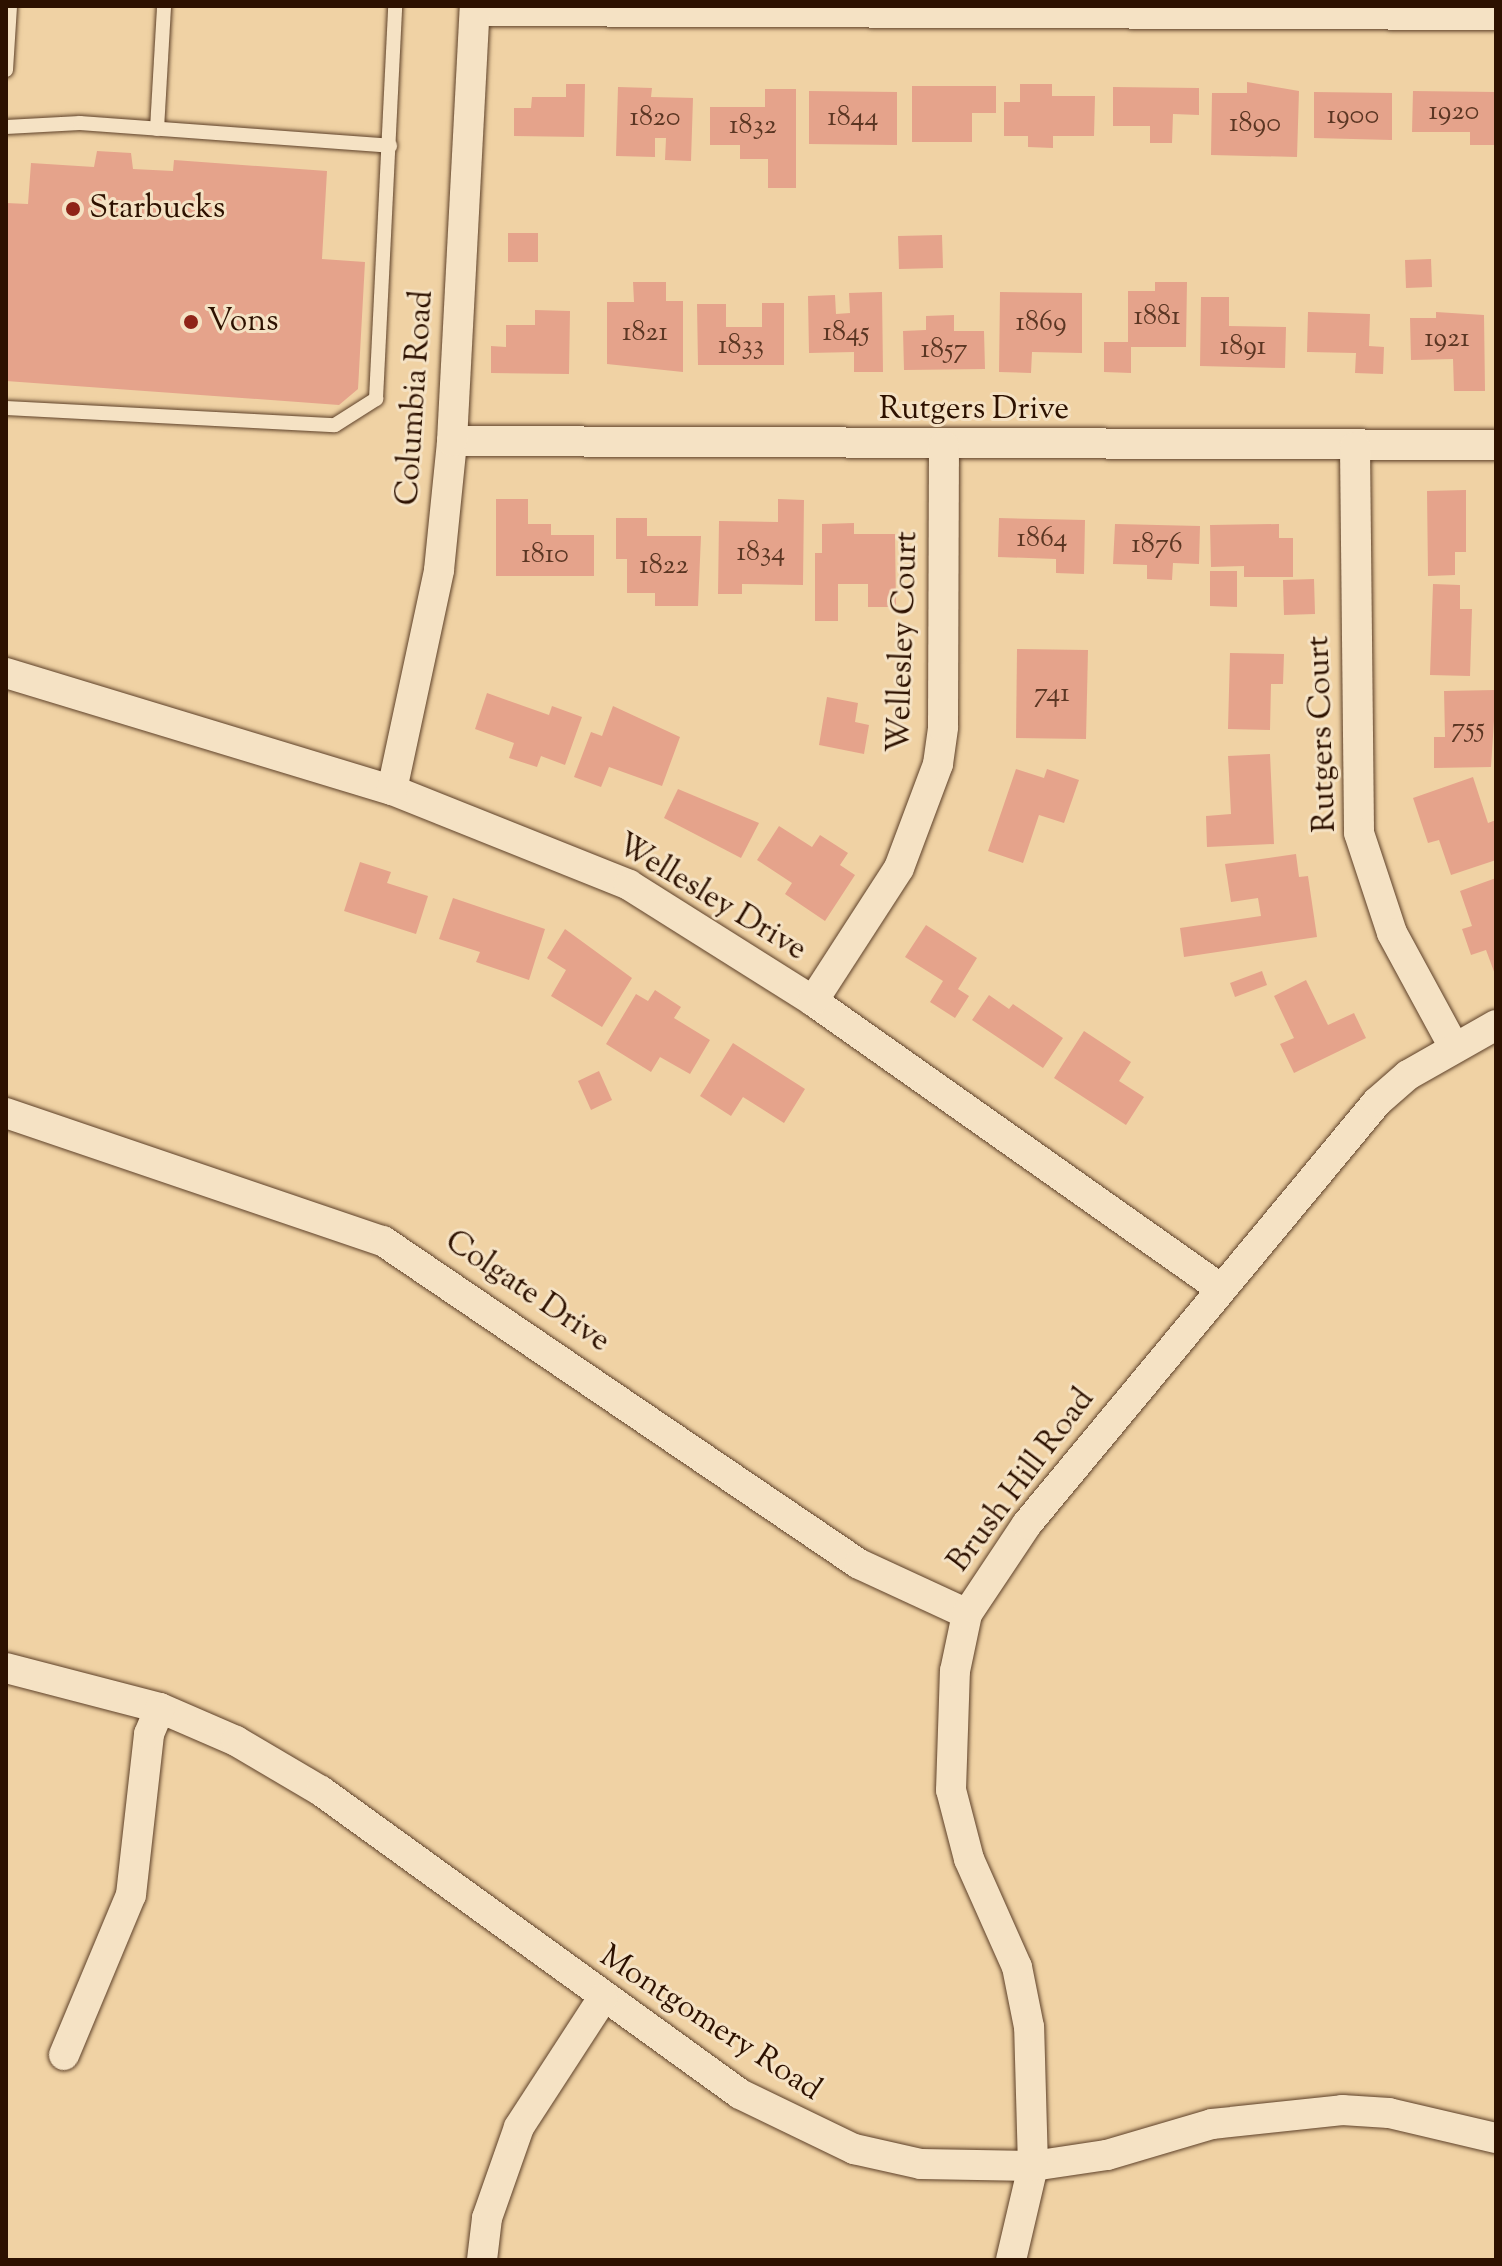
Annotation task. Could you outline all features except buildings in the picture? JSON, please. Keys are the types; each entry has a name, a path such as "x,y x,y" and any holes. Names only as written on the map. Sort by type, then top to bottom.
{"street":[{"path":"475,8 1496,15"},
{"name":"Columbia Road","path":"392,790 428,639 452,441 475,8"},
{"name":"Rutgers Drive","path":"452,441 944,446 1496,445"},
{"name":"Wellesley Court","path":"813,1001 899,868 938,764 943,727 944,446"},
{"name":"Rutgers Court","path":"1355,447 1359,833 1392,933 1454,1047"},
{"name":"Wellesley Drive","path":"6,673 392,790 629,885 813,1001 1221,1289"},
{"name":"Brush Hill Road","path":"1011,2260 1033,2166 1029,2027 1017,1967 969,1859 951,1790 954,1686 967,1614 1027,1524 1377,1102 1454,1047 1496,1025"},
{"name":"Colgate Drive","path":"6,1113 383,1241 859,1564 967,1614"},
{"name":"Montgomery Road","path":"6,1668 160,1708 236,1741 321,1791 602,1999 740,2094 817,2136 921,2164 1033,2166 1107,2155 1271,2114 1389,2113 1496,2138"},
{"path":"64,2055 131,1895 149,1734 160,1708"},
{"path":"482,2260 487,2218 519,2127 602,1999"}],"lane":[{"path":"6,70 10,6"},
{"path":"157,129 164,6"},
{"path":"6,408 335,425 376,399 395,6"},
{"path":"6,127 157,129 390,146"}],"place":[{"name":"Starbucks","path":"73,209"},
{"name":"Vons","path":"191,322"}]}
